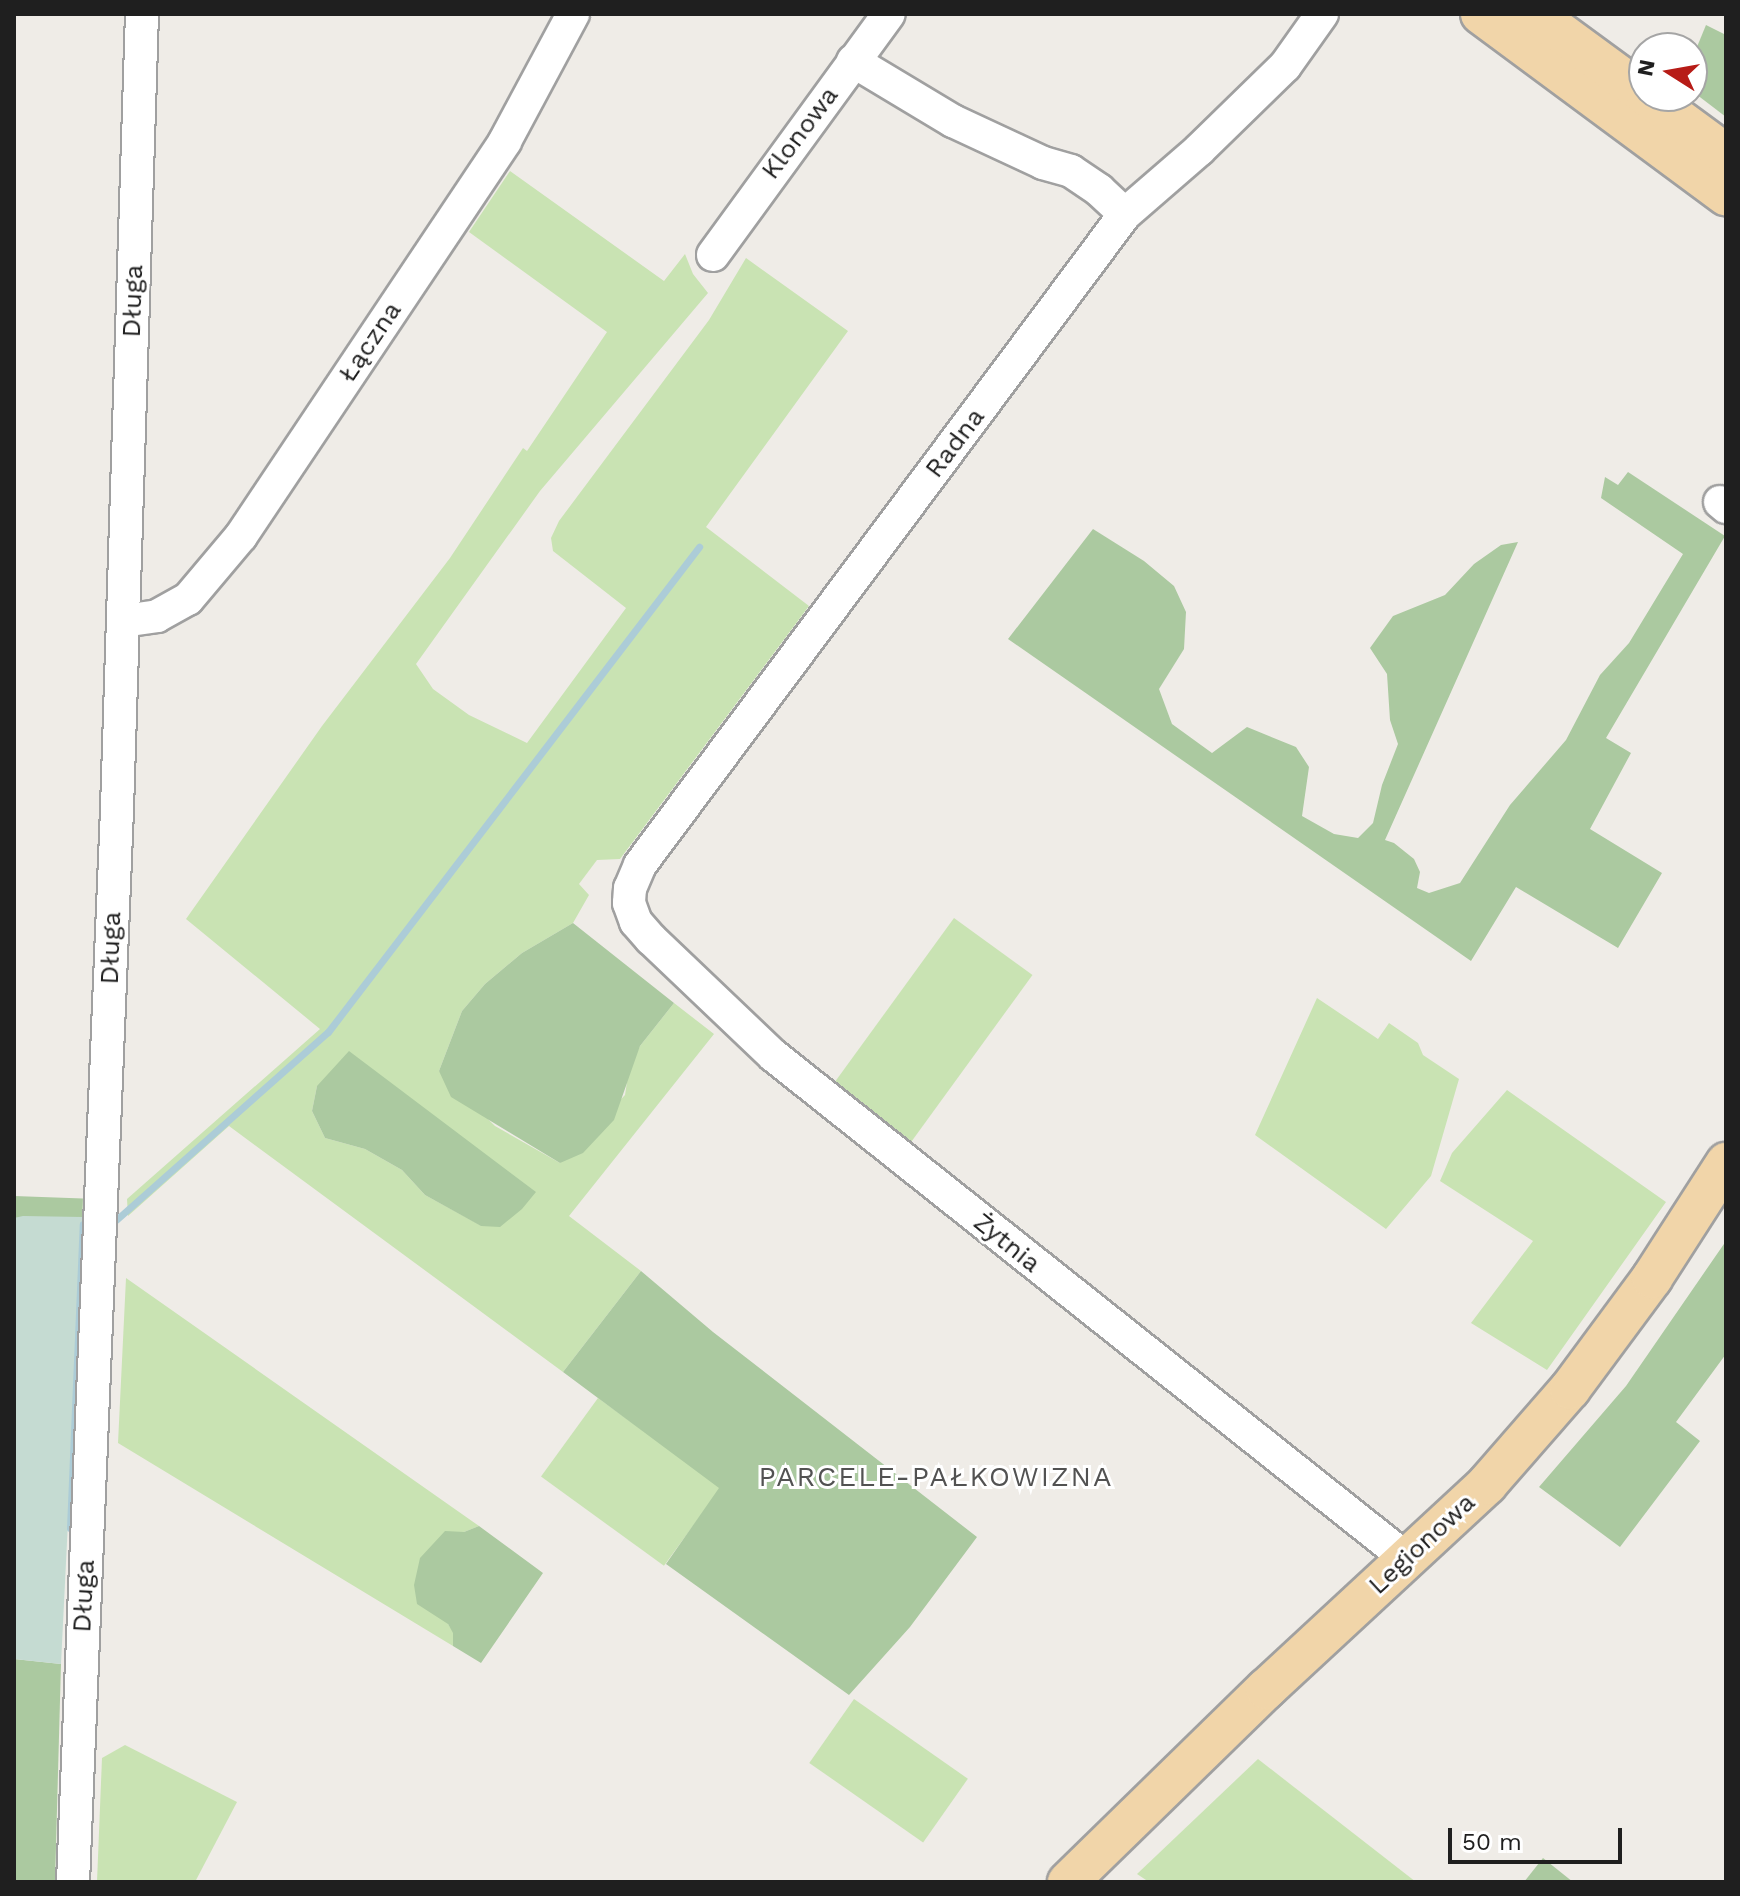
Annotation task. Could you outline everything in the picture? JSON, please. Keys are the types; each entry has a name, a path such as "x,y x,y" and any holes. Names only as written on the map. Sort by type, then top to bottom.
{"main road":[{"path":"1481,14 1726,195"},
{"path":"1535,14 1628,82"},
{"path":"1668,112 1726,154"},
{"name":"Legionowa","path":"1068,1882 1266,1689 1487,1484 1570,1389 1652,1278 1726,1163"}],"street":[{"name":"Długa","path":"73,1882 123,621 142,14"},
{"name":"Łączna","path":"123,621 157,616 188,599 241,536 505,141 573,14"},
{"name":"Radna","path":"629,903 630,888 640,865 1125,214 1199,150 1285,66 1322,14"},
{"name":"Klonowa","path":"713,255 853,61 874,19"},
{"path":"853,61 953,121 1043,163 1071,171 1099,190 1125,214"},
{"name":"Żytnia","path":"629,903 636,922 651,939 774,1056 1407,1559"}],"green space":[{"path":"1706,25 1726,35 1726,117 1708,103 1708,32 1703,32"},
{"path":"510,171 664,281 685,254 693,274 708,293 540,491 416,664 433,689 469,715 527,743 626,608 553,551 551,538 559,521 709,320 746,258 848,331 706,527 809,606 620,859 597,860 579,884 589,895 573,923 522,953 485,984 462,1011 439,1071 495,1126 560,1163 625,1095 629,1069 640,1046 674,1003 714,1034 569,1216 641,1271 563,1372 229,1126 128,1216 127,1199 320,1029 186,919 322,726 450,558 523,448 527,451 607,332 469,232","holes":["317,1086 482,1226 425,1195 402,1170 365,1149 325,1138 312,1111"]},
{"path":"1628,472 1725,536 1606,738 1631,753 1590,829 1662,873 1618,948 1516,887 1471,961 1008,639 1093,529 1144,561 1174,586 1186,612 1184,649 1159,689 1172,724 1212,753 1247,727 1296,747 1309,767 1302,816 1334,834 1358,838 1373,823 1382,785 1398,744 1390,720 1387,674 1370,648 1393,616 1445,595 1474,564 1501,545 1518,542 1385,840 1394,843 1414,859 1420,872 1417,888 1429,893 1460,883 1510,805 1566,740 1600,675 1629,643 1683,554 1601,498 1605,477 1618,485"},
{"path":"954,918 1032,975 908,1147 829,1090"},
{"path":"573,923 674,1003 640,1046 614,1120 583,1153 560,1163 451,1097 439,1071 462,1011 485,984 522,953"},
{"path":"1317,998 1378,1039 1389,1023 1418,1043 1423,1055 1459,1079 1431,1176 1386,1229 1255,1135"},
{"path":"349,1051 536,1192 522,1209 500,1227 481,1226 425,1195 402,1170 365,1149 325,1138 312,1111 317,1086"},
{"path":"1507,1090 1666,1202 1547,1370 1471,1323 1533,1241 1440,1181 1452,1153"},
{"path":"14,1196 83,1198 82,1220 14,1218"},
{"path":"83,1217 61,1664 14,1659 14,1218"},
{"path":"1726,1241 1726,1354 1676,1422 1700,1441 1620,1547 1539,1487 1626,1386"},
{"path":"641,1271 713,1332 977,1537 910,1627 849,1695 666,1564 719,1488 563,1372"},
{"path":"126,1278 479,1526 464,1532 448,1624 454,1633 453,1646 118,1443"},
{"path":"598,1398 721,1487 664,1566 541,1476"},
{"path":"479,1526 543,1573 481,1663 453,1646 453,1633 448,1624 417,1604 414,1585 420,1558 445,1531 464,1532"},
{"path":"14,1659 61,1664 55,1882 14,1882"},
{"path":"854,1699 968,1779 923,1843 809,1763"},
{"path":"125,1745 237,1802 195,1882 97,1882 102,1758"},
{"path":"1258,1759 1416,1882 1149,1882 1137,1874"},
{"path":"1543,1858 1573,1882 1524,1882"}],"waterway":[{"path":"116,1220 328,1032 699,547"},
{"path":"70,1528 83,1224"}],"district":[{"name":"PARCELE-PAŁKOWIZNA","path":"936,1477"}]}
